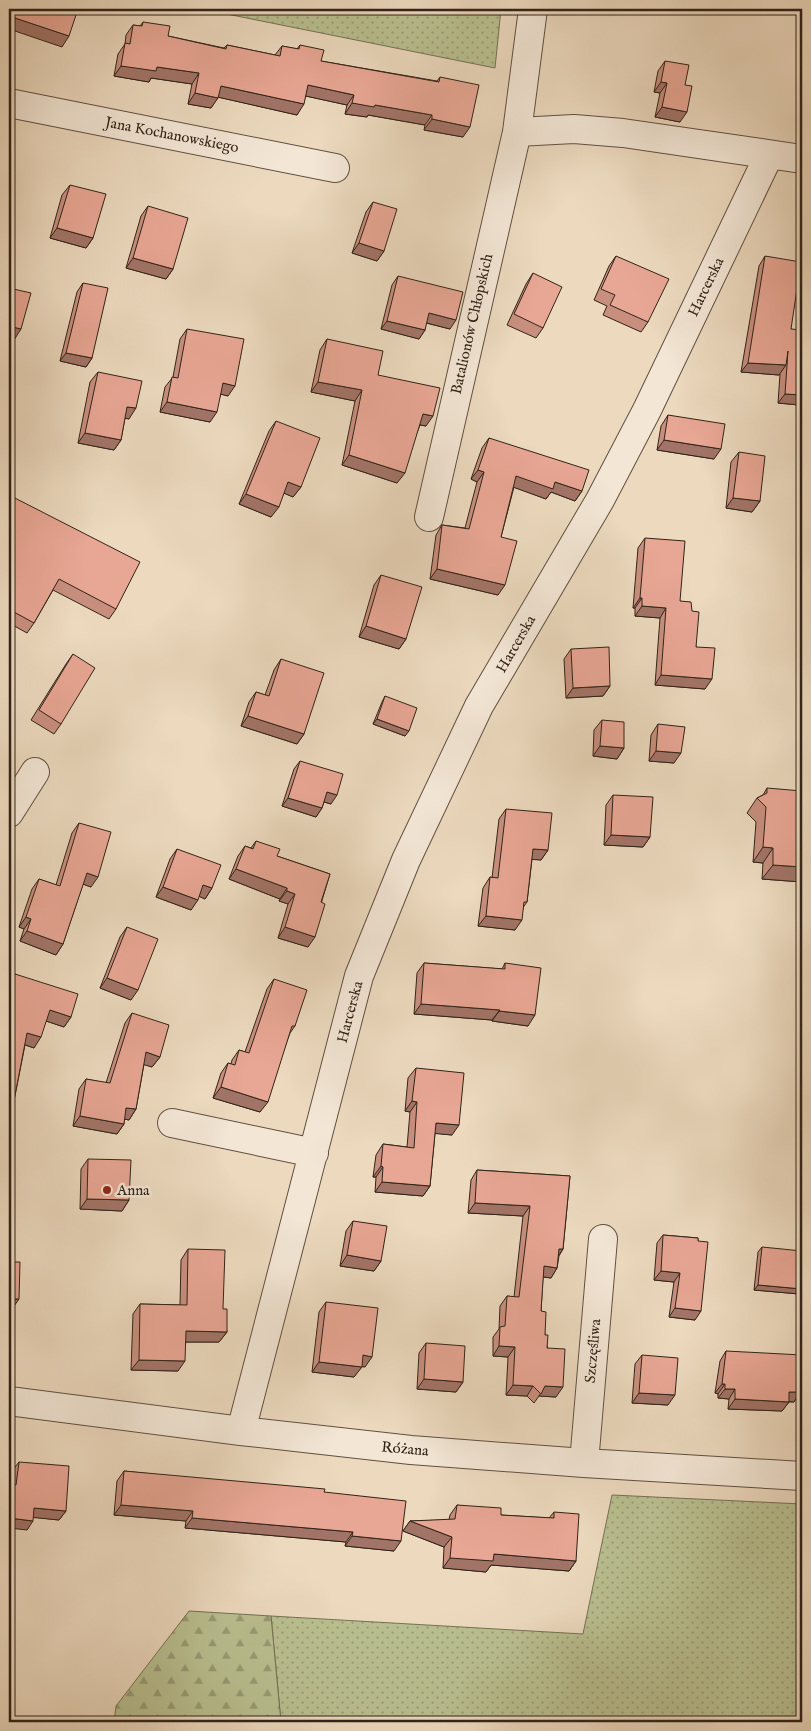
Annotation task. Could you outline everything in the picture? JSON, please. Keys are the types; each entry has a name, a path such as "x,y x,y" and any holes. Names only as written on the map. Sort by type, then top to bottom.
{"street":[{"name":"Batalionów Chłopskich","path":"429,517 517,132 533,9"},
{"name":"Jana Kochanowskiego","path":"9,102 335,168"},
{"path":"517,132 574,129 623,133 802,159"},
{"name":"Harcerska","path":"240,1431 359,976 406,860 479,706 600,500 647,410 769,155"},
{"path":"9,813 35,772"},
{"path":"172,1123 314,1153"},
{"name":"Szczęśliwa","path":"584,1463 602,1239"},
{"name":"Różana","path":"9,1401 240,1431 411,1450 802,1476"}],"green space":[{"path":"202,9 501,9 495,68"},
{"path":"612,1495 802,1504 802,1722 281,1722 271,1616 583,1634"},
{"path":"189,1611 271,1616 281,1722 114,1722 116,1706"}],"building":[{"path":"9,9 78,9 69,36 9,16"},
{"path":"143,22 170,26 168,36 226,49 227,45 280,56 282,46 299,49 300,45 324,50 321,61 439,82 440,77 479,85 470,127 432,119 432,115 352,103 354,95 308,85 304,104 221,86 218,98 195,93 199,73 157,67 156,71 121,66 125,43 130,44 133,25 142,26"},
{"path":"665,61 689,65 685,85 692,86 687,112 662,107 667,83 661,82"},
{"path":"70,185 106,194 93,238 57,228"},
{"path":"373,202 397,209 384,251 359,243"},
{"path":"148,206 188,218 173,269 133,258"},
{"path":"616,256 669,279 648,322 610,305 615,295 601,289"},
{"path":"765,256 801,262 791,329 802,330 802,395 785,394 788,351 786,365 748,363"},
{"path":"533,273 562,287 543,328 514,314"},
{"path":"398,276 463,292 456,320 429,313 425,330 387,321"},
{"path":"83,283 108,288 92,358 66,353"},
{"path":"9,288 31,293 21,329 9,326"},
{"path":"187,329 244,339 235,386 223,383 217,412 167,402 172,377 178,378"},
{"path":"327,339 383,351 378,375 440,388 433,416 423,414 405,473 349,455 362,390 318,382"},
{"path":"98,372 142,381 136,408 127,407 121,440 85,433"},
{"path":"668,415 725,424 721,449 664,440"},
{"path":"276,421 320,438 301,487 288,482 279,507 246,494"},
{"path":"489,438 589,470 582,491 555,482 553,489 516,476 501,537 517,541 505,585 437,569 442,525 469,529 484,472 478,470"},
{"path":"739,452 765,456 760,501 733,498"},
{"path":"9,495 140,562 116,609 59,579 34,623 14,612 9,623"},
{"path":"645,538 685,541 680,601 691,602 692,611 699,612 696,647 715,648 712,679 661,675 666,608 642,606 642,598 640,598"},
{"path":"381,575 422,587 406,639 366,626"},
{"path":"609,647 610,686 573,688 571,649"},
{"path":"73,654 95,668 61,724 39,710"},
{"path":"281,659 324,673 304,734 248,716 256,692 269,696"},
{"path":"385,696 417,708 409,731 377,719"},
{"path":"602,720 624,722 624,748 600,746"},
{"path":"658,724 685,727 681,753 656,751"},
{"path":"300,761 343,774 337,795 327,792 322,808 288,798"},
{"path":"767,788 802,791 802,867 773,865 773,848 763,847 766,807 757,798 767,793"},
{"path":"613,795 653,797 650,837 611,835"},
{"path":"506,809 552,813 548,850 533,849 527,902 524,902 522,920 486,916 490,877 498,878"},
{"path":"79,823 111,832 98,877 87,873 63,944 27,931 31,919 26,917 39,879 60,886"},
{"path":"256,841 280,849 277,856 330,874 321,902 325,904 315,937 285,927 295,894 287,891 287,888 236,869 245,846 253,849"},
{"path":"177,849 221,865 212,888 203,885 198,900 163,887"},
{"path":"127,927 158,939 138,990 107,978"},
{"path":"424,963 505,969 505,963 541,968 535,1015 500,1010 421,1004"},
{"path":"15,974 78,994 71,1017 50,1010 41,1037 27,1033 9,1126 9,994"},
{"path":"274,979 307,990 295,1026 292,1026 268,1102 221,1087 228,1063 235,1065 239,1050 249,1053"},
{"path":"132,1013 169,1025 160,1057 146,1052 136,1109 126,1108 124,1124 80,1116 86,1079 110,1083"},
{"path":"416,1068 464,1073 459,1125 436,1123 430,1186 382,1182 383,1144 414,1148 417,1102 412,1101"},
{"path":"88,1159 131,1160 129,1200 87,1199"},
{"path":"477,1170 570,1176 563,1249 559,1249 557,1268 544,1266 541,1311 546,1312 545,1335 548,1335 547,1348 565,1349 563,1387 545,1386 541,1394 533,1386 513,1385 515,1347 499,1346 500,1327 505,1326 507,1296 519,1297 530,1206 475,1203"},
{"path":"353,1221 387,1226 381,1261 347,1255"},
{"path":"663,1235 698,1238 698,1241 708,1242 701,1311 675,1308 680,1273 661,1271"},
{"path":"762,1247 802,1251 802,1289 758,1285"},
{"path":"188,1249 225,1250 223,1309 227,1309 227,1332 186,1331 185,1361 139,1360 140,1304 187,1305"},
{"path":"9,1262 20,1262 19,1299 14,1299 14,1323 9,1323"},
{"path":"326,1302 378,1308 372,1357 363,1355 362,1367 319,1362"},
{"path":"426,1343 465,1346 463,1382 424,1379"},
{"path":"726,1351 802,1355 800,1392 789,1392 789,1402 735,1399 735,1389 725,1389 725,1384 722,1384"},
{"path":"642,1355 678,1358 675,1395 639,1393"},
{"path":"19,1462 69,1466 66,1511 34,1508 33,1521 9,1518 9,1484 16,1485"},
{"path":"124,1471 325,1489 324,1492 406,1501 401,1541 352,1536 353,1532 192,1518 193,1511 121,1505"},
{"path":"457,1505 501,1508 501,1515 554,1518 554,1512 579,1514 576,1561 494,1554 493,1561 450,1558 452,1537 410,1521 455,1519"}],"place":[{"name":"Anna","path":"107,1190"}]}
